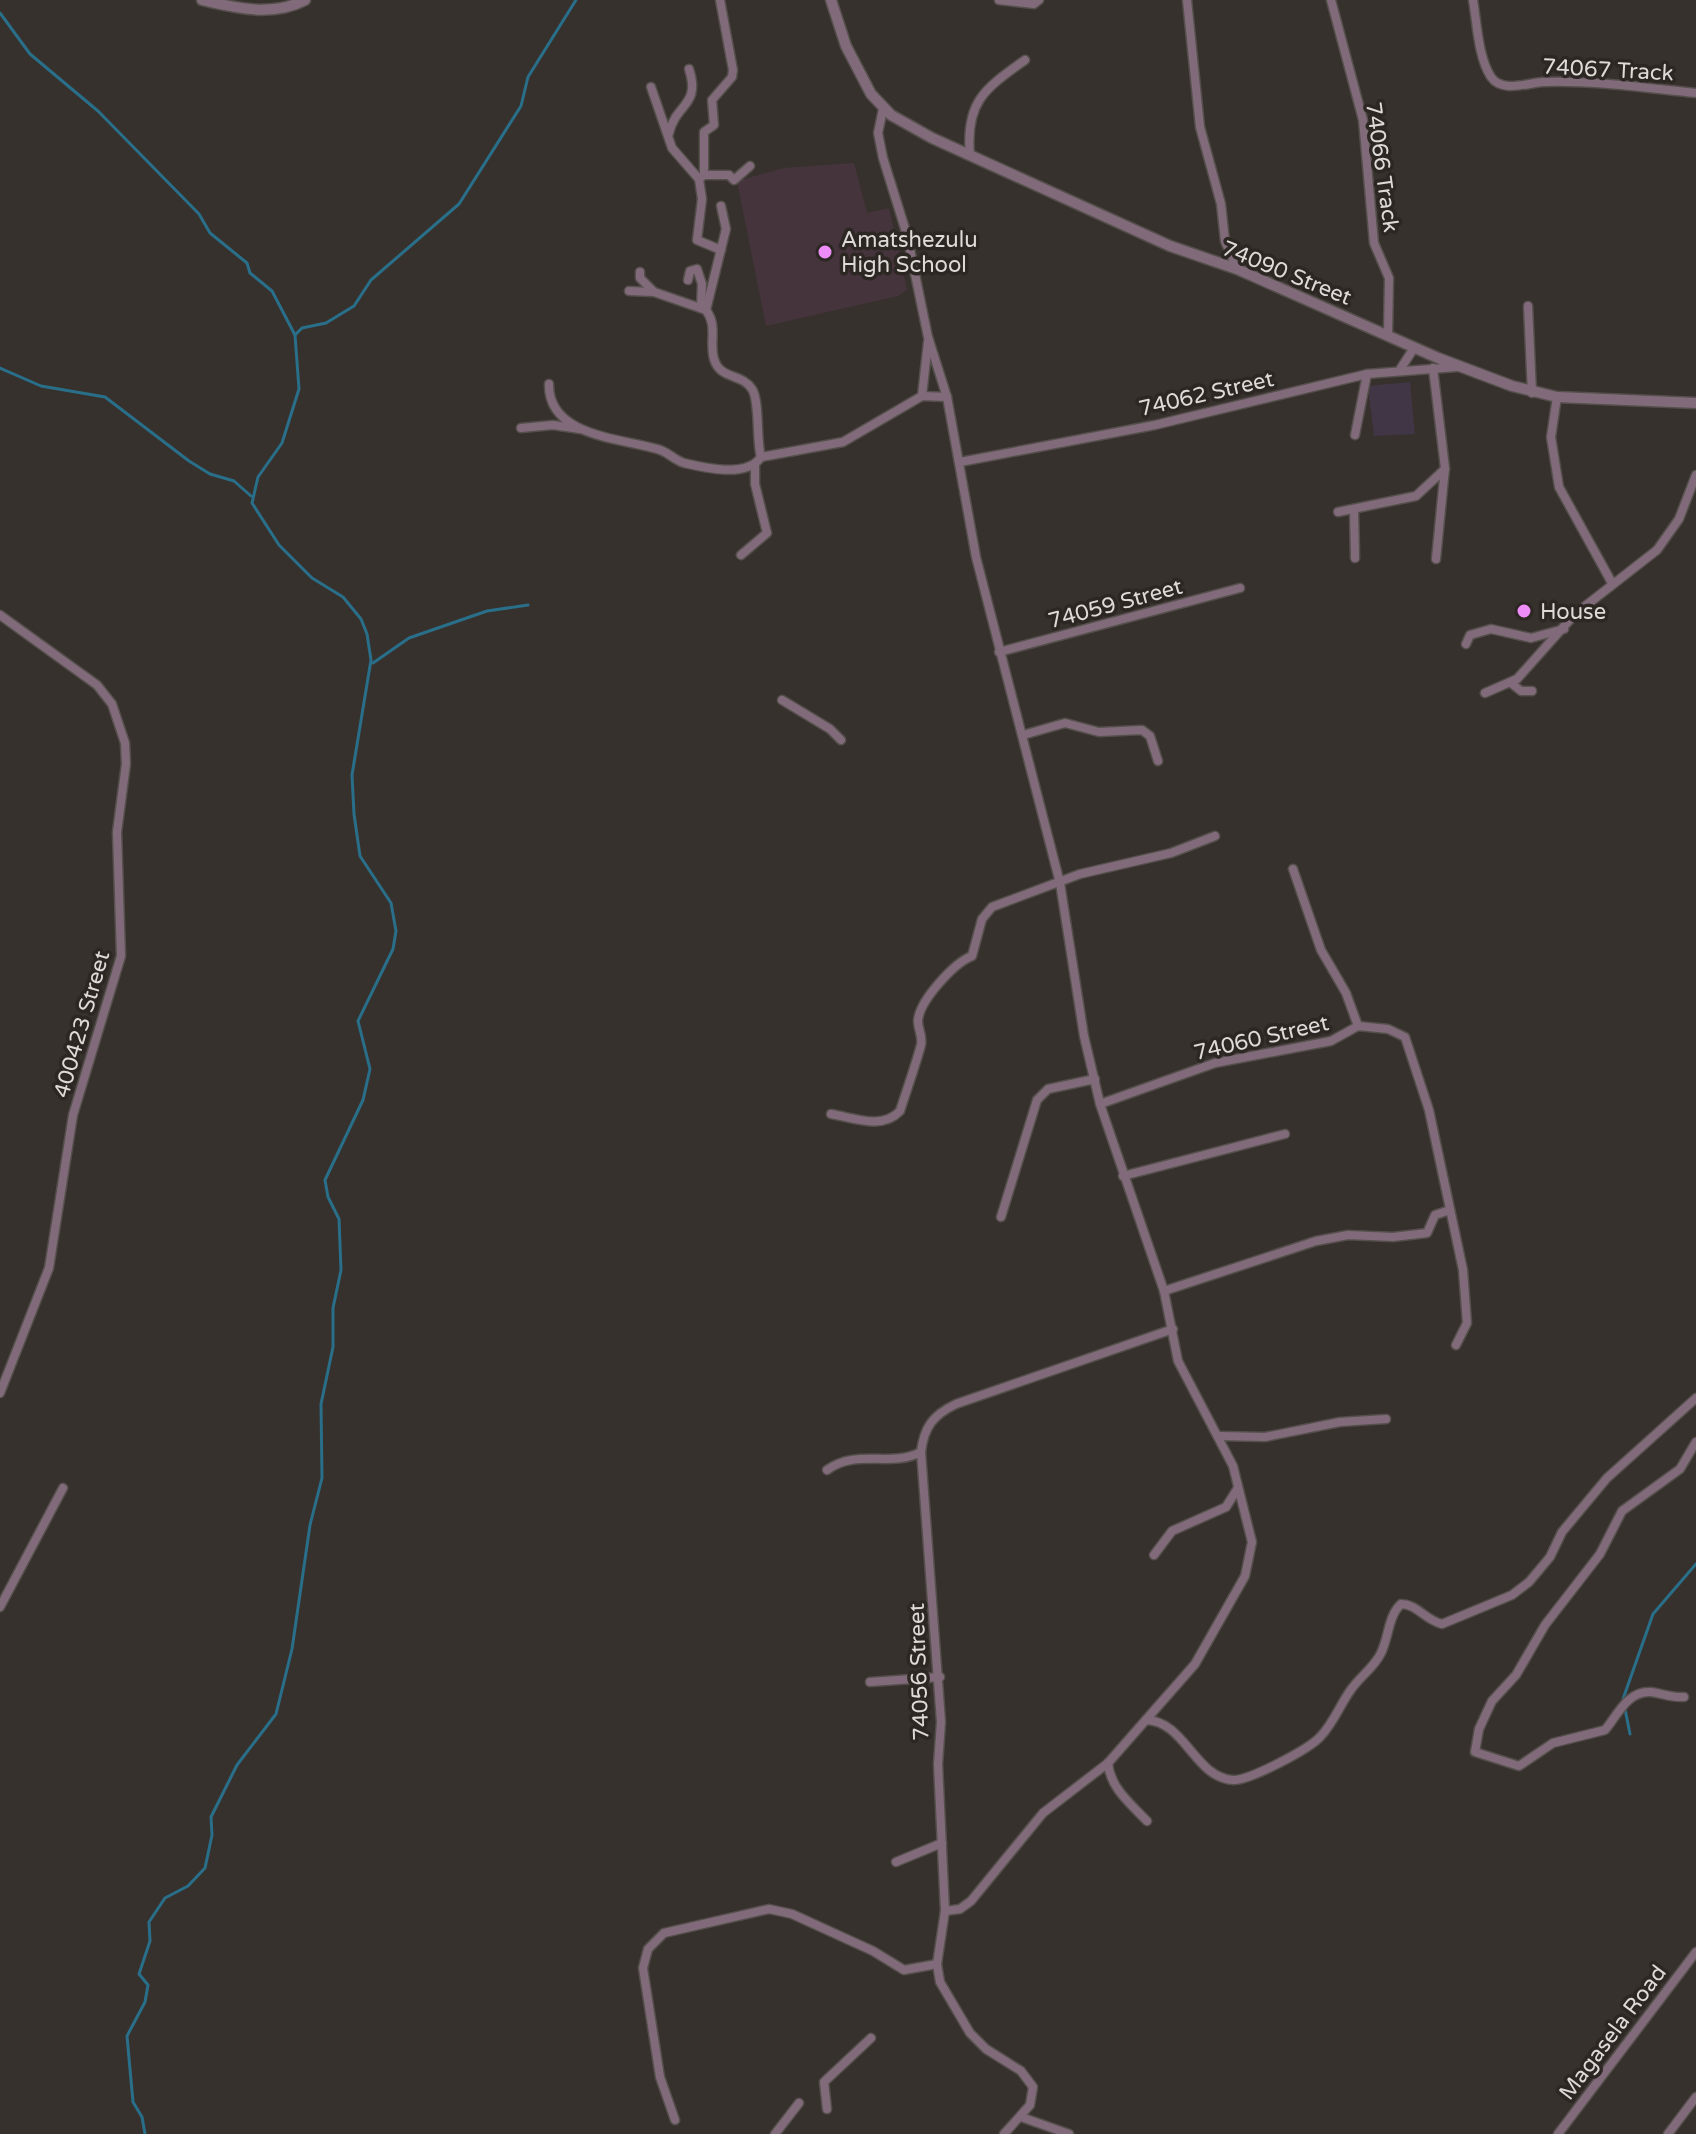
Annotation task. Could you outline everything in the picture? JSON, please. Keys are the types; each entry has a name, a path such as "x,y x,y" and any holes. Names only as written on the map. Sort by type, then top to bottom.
{"street":[{"path":"202,0 257,10 282,8 305,0"},
{"path":"720,0 733,70 732,77 712,100 714,125 704,132 701,220 697,240 721,250"},
{"path":"831,0 857,69 883,109 878,133 907,235 928,337 947,397 976,557 999,652 1060,883 1084,1036 1100,1104 1164,1291 1186,1380 1219,1436 1238,1487 1252,1542 1245,1576 1195,1664 1108,1763 1043,1813 966,1906 945,1911"},
{"path":"999,0 1022,4 1039,0"},
{"path":"1187,0 1200,127 1221,204 1225,241 1237,269"},
{"name":"74066 Track","path":"1331,0 1363,120 1374,243 1389,278 1388,336"},
{"name":"74067 Track","path":"1473,0 1485,61 1492,78 1508,87 1547,82 1696,93"},
{"path":"970,155 968,135 982,93 1025,60"},
{"path":"668,138 674,115 689,104 692,96 689,69"},
{"path":"651,87 677,157 701,177 729,175 734,180 750,166"},
{"path":"659,107 674,115"},
{"name":"74090 Street","path":"883,109 970,155 1170,246 1237,269 1461,368 1532,393 1557,397 1696,403"},
{"path":"704,309 726,229 721,206"},
{"path":"688,280 690,271 697,269 704,309"},
{"path":"640,272 640,278 654,292"},
{"path":"629,291 654,292 704,309 712,318 714,360 723,373 746,382 755,391 758,461 755,484 767,533 741,555"},
{"path":"1528,306 1532,393"},
{"path":"922,396 928,337"},
{"path":"1401,368 1414,348"},
{"name":"74062 Street","path":"960,462 1155,425 1367,374 1401,368 1461,368"},
{"path":"1433,368 1445,468 1436,559"},
{"path":"1355,435 1367,374"},
{"path":"549,384 551,405 581,429"},
{"path":"521,428 553,425 581,429 661,450 685,463 737,470 758,461 843,442 922,396 947,397"},
{"path":"1557,397 1551,437 1559,487 1612,583"},
{"path":"1338,512 1416,496 1445,468"},
{"path":"1485,693 1511,683 1575,614 1657,550 1679,519 1696,475"},
{"path":"1354,509 1355,558"},
{"name":"74059 Street","path":"999,652 1240,588"},
{"name":"400423 Street","path":"0,615 97,685 112,704 125,743 126,764 117,832 121,956 73,1115 49,1268 0,1393"},
{"path":"1466,639 1491,629 1531,638 1564,629"},
{"path":"1511,683 1521,691 1532,691"},
{"path":"782,700 830,729 841,740"},
{"path":"1023,735 1065,723 1099,732 1142,730 1150,736 1158,761"},
{"path":"831,1114 880,1123 893,1119 900,1111 922,1041 918,1019 931,991 962,960 972,956 982,919 992,907 1080,874 1171,853 1215,836"},
{"name":"74060 Street","path":"1100,1104 1215,1063 1331,1041 1358,1026 1346,993 1321,950 1293,869"},
{"path":"1358,1026 1388,1029 1405,1037 1429,1110 1467,1307 1467,1323 1456,1345"},
{"path":"1001,1217 1037,1100 1048,1089 1095,1079"},
{"path":"1123,1176 1285,1134"},
{"path":"1164,1291 1316,1241 1348,1235 1393,1237 1427,1233 1435,1215 1450,1210"},
{"name":"74056 Street","path":"1021,2117 1030,2105 1033,2087 1021,2071 986,2049 970,2033 948,1999 937,1964 945,1911 940,1677 921,1452 923,1437 933,1417 949,1407 1173,1329"},
{"path":"1146,1720 1164,1723 1216,1774 1233,1780 1254,1775 1313,1744 1350,1690 1378,1660 1390,1633 1392,1614 1401,1604 1412,1605 1431,1621 1442,1624 1515,1593 1541,1569 1562,1532 1607,1478 1696,1398"},
{"path":"1219,1436 1265,1437 1340,1422 1386,1419"},
{"path":"1684,1697 1647,1692 1626,1702 1605,1730 1553,1743 1519,1766 1475,1752 1479,1729 1492,1701 1516,1675 1545,1625 1600,1554 1622,1511 1680,1469 1696,1442"},
{"path":"827,1470 850,1458 904,1459 921,1452"},
{"path":"1154,1555 1172,1531 1226,1507 1238,1487"},
{"path":"0,1607 63,1488"},
{"path":"870,1682 940,1677"},
{"path":"1108,1763 1112,1781 1147,1821"},
{"path":"896,1862 942,1843"},
{"path":"675,2120 660,2077 643,1968 648,1949 664,1933 753,1909 769,1909 792,1914 904,1970 937,1964"},
{"name":"Magasela Road","path":"1558,2134 1696,1952"},
{"path":"827,2109 824,2082 871,2038"},
{"path":"1668,2134 1696,2097"},
{"path":"775,2134 799,2103"},
{"path":"1004,2134 1021,2117 1069,2134"}],"shaded area":[{"name":"Amatshezulu High School","path":"854,163 867,213 889,208 907,290 898,296 766,326 737,181 784,168"},
{"path":"1410,382 1415,434 1374,436 1368,386"}],"waterway":[{"path":"295,335 302,328 326,323 354,306 371,280 459,204 521,106 528,77 576,0"},
{"path":"0,13 30,54 98,111 199,214 210,233 247,263 250,273 272,291 295,335 299,389 282,443 258,477 252,503 279,545 312,578 343,597 361,619 367,634 371,660 352,775 354,814 360,856 391,903 396,931 393,949 358,1021 370,1069 363,1100 325,1180 328,1197 339,1219 341,1270 333,1308 333,1347 321,1404 322,1478 310,1525 292,1649 276,1714 237,1765 211,1817 212,1835 205,1868 188,1886 165,1898 149,1922 150,1941 139,1974 148,1985 145,2002 127,2036 133,2102 142,2117 145,2134"},
{"path":"0,368 41,386 105,397 189,461 210,474 234,481 251,496"},
{"path":"373,663 409,638 487,611 528,605"},
{"path":"1630,1734 1623,1699 1653,1614 1696,1564"}],"place":[{"name":"Amatshezulu High School","path":"825,252"},
{"name":"House","path":"1524,611"}]}
